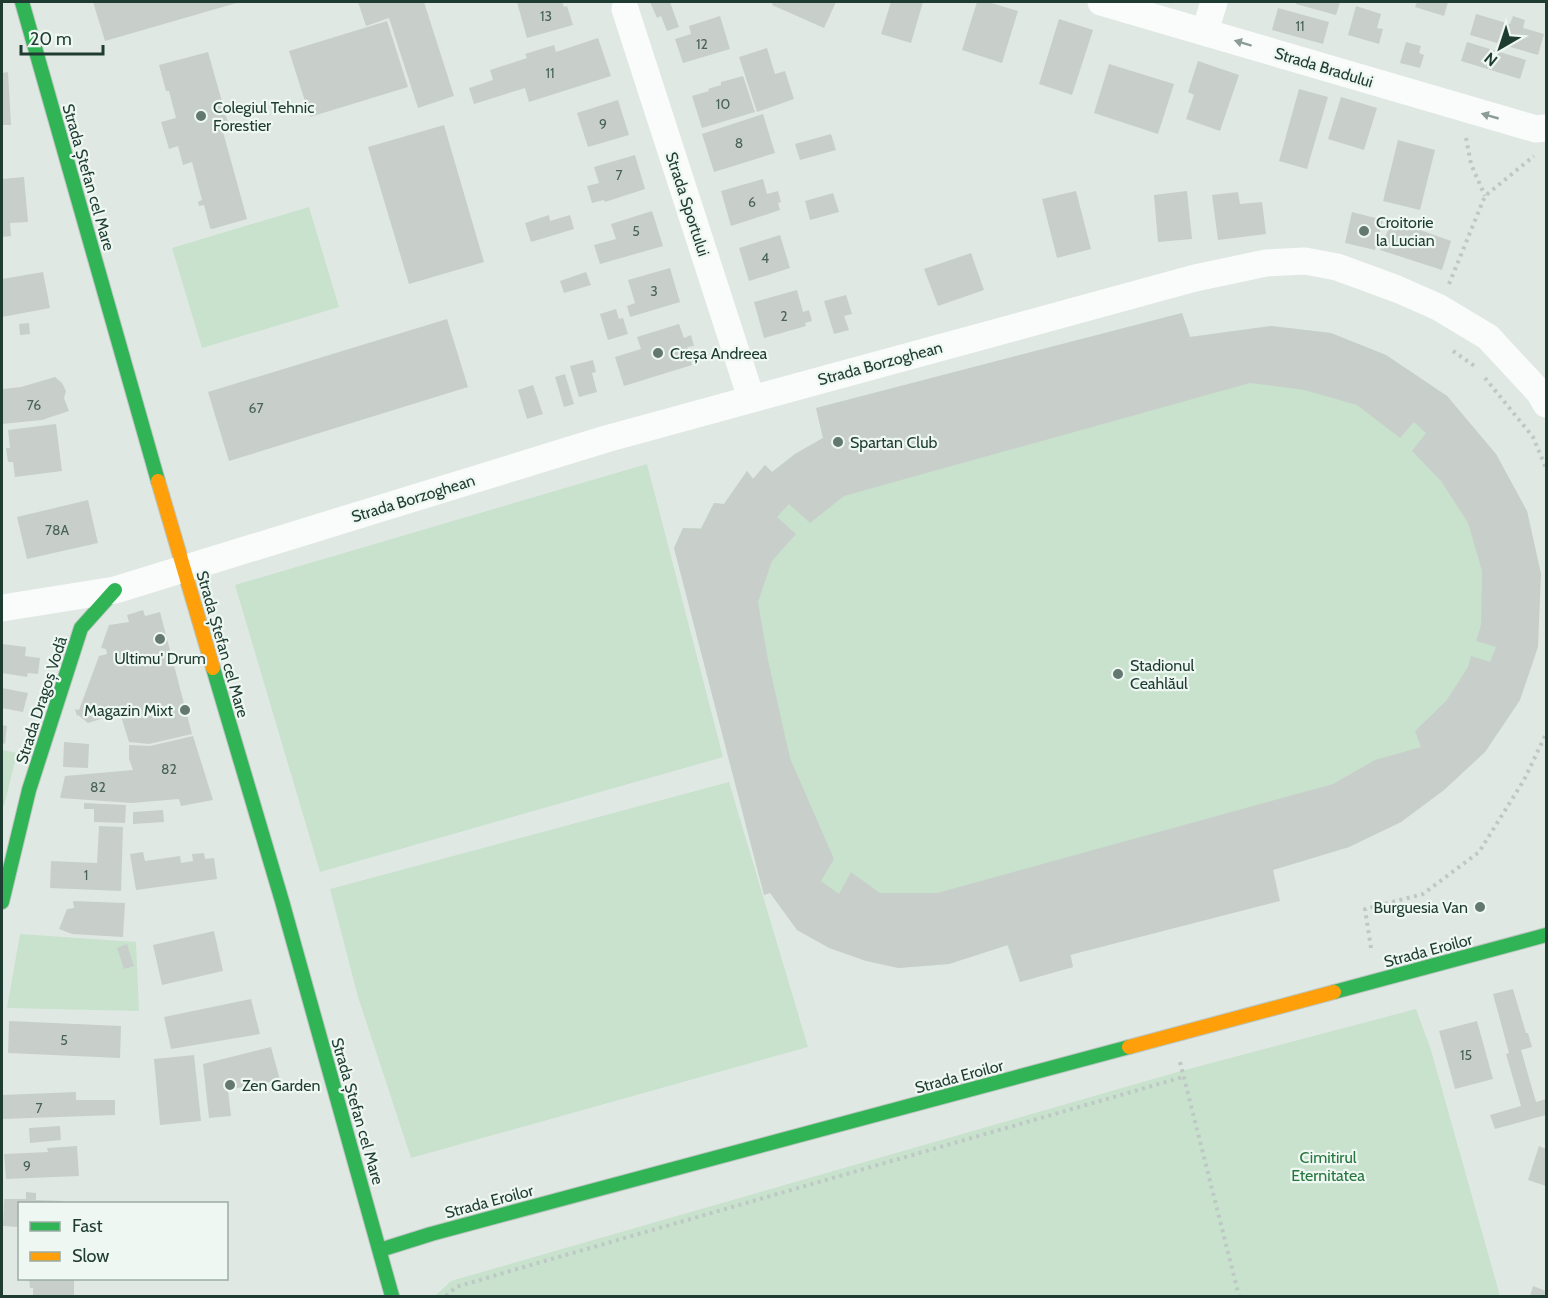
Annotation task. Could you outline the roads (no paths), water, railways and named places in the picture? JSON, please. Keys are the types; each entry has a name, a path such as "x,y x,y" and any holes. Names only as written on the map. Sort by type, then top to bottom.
{"street":[{"name":"Strada Ștefan cel Mare","path":"22,2 183,568 285,913 392,1296"},
{"name":"Strada Bradului","path":"1101,2 1536,129 1543,140"},
{"path":"1205,32 1214,2"},
{"name":"Strada Sportului","path":"625,9 751,398"},
{"name":"Strada Borzoghean","path":"2,608 115,590 606,439 1195,278 1266,263 1305,261 1337,267 1438,307 1488,337 1539,392 1546,404"},
{"name":"Strada Dragoș Vodă","path":"2,902 29,790 81,628 115,590"},
{"name":"Strada Eroilor","path":"380,1250 431,1234 1546,935"}],"place":[{"name":"Colegiul Tehnic Forestier","path":"201,116"},
{"name":"Croitorie la Lucian","path":"1364,231"},
{"name":"Creșa Andreea","path":"658,353"},
{"name":"Spartan Club","path":"838,442"},
{"name":"Ultimu' Drum","path":"160,639"},
{"name":"Stadionul Ceahlăul","path":"1118,674"},
{"name":"Magazin Mixt","path":"185,710"},
{"name":"Burguesia Van","path":"1480,907"},
{"name":"Zen Garden","path":"230,1085"}],"park label":[{"name":"Cimitirul Eternitatea","path":"1328,1166"}]}
